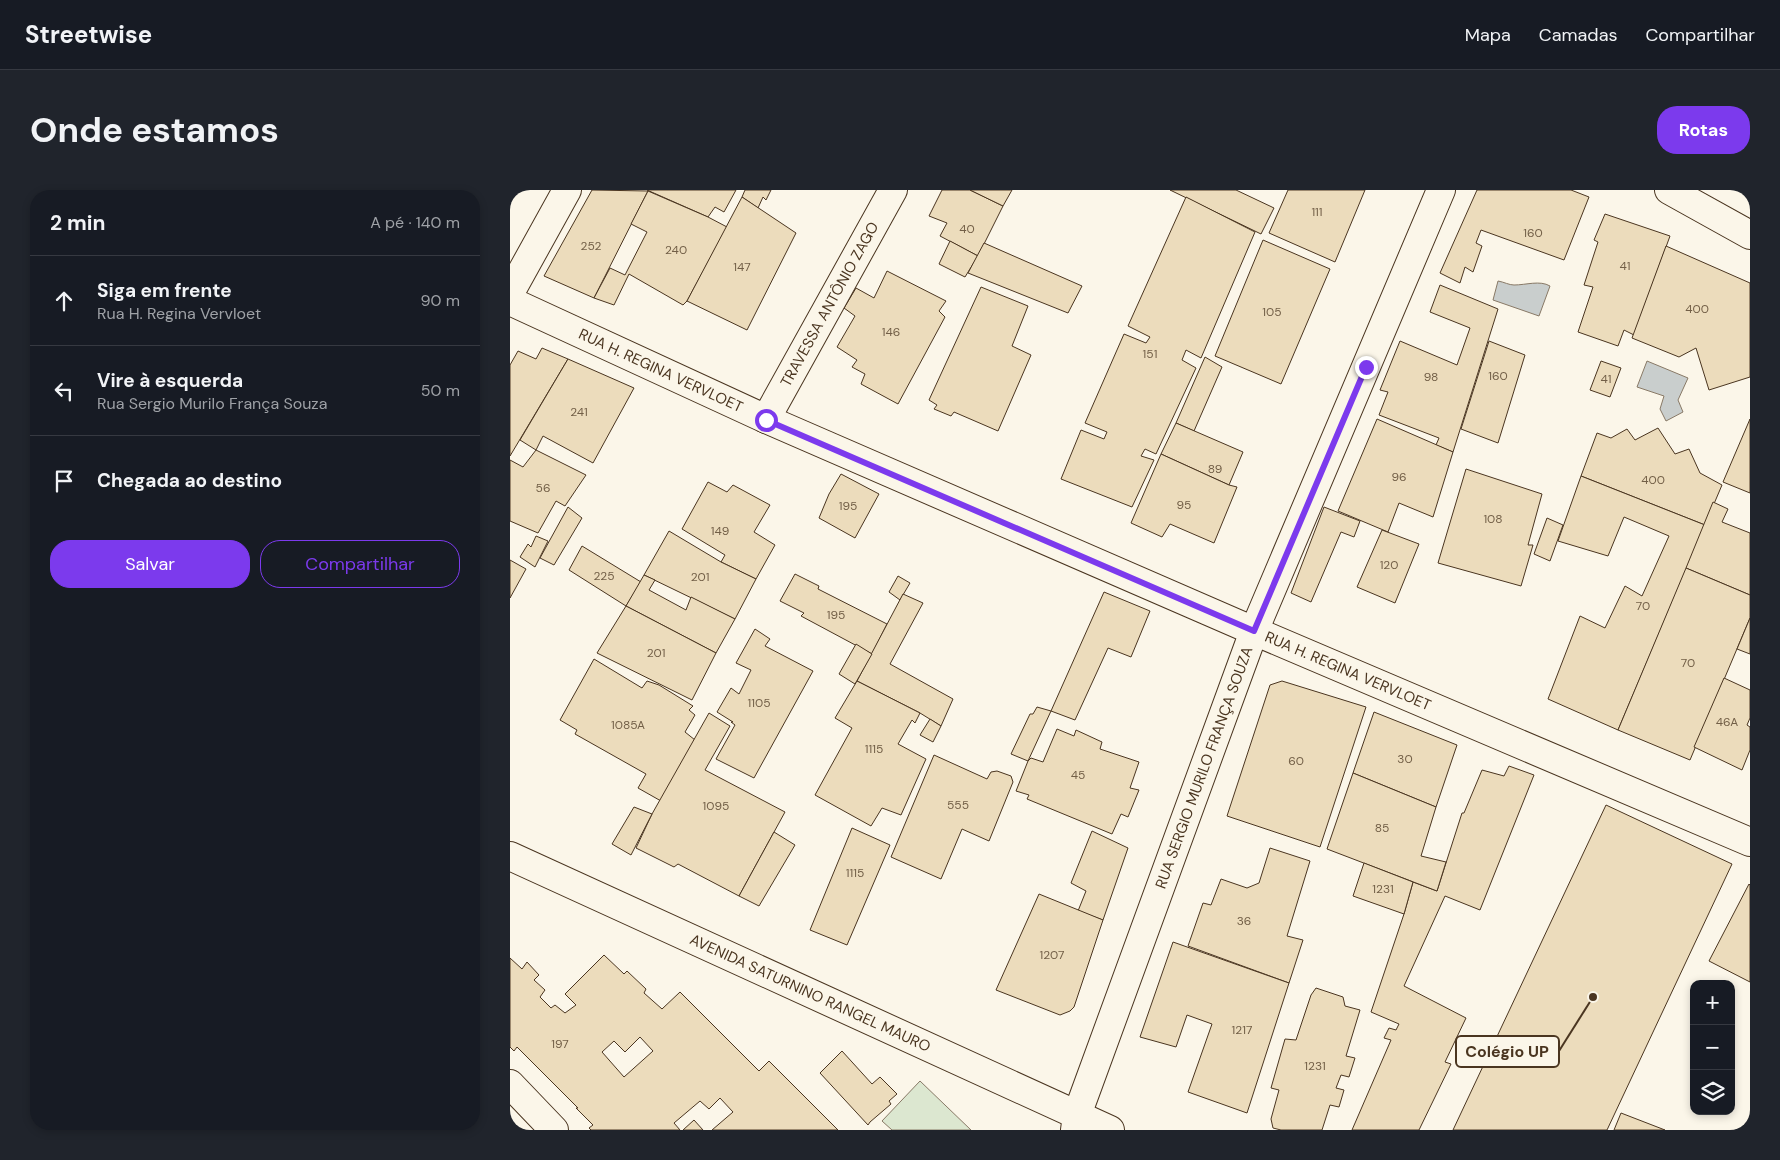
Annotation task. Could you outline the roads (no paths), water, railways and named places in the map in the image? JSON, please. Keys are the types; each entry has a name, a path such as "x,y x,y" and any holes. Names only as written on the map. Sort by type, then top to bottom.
{"street":[{"path":"510,292 567,190"},
{"name":"TRAVESSA ANTÔNIO ZAGO","path":"766,420 893,190"},
{"name":"RUA SERGIO MURILO FRANÇA SOUZA","path":"1076,1122 1254,631 1441,190"},
{"path":"1669,190 1750,235"},
{"name":"RUA H. REGINA VERVLOET","path":"510,301 766,420 1254,631 1750,842"},
{"name":"AVENIDA SATURNINO RANGEL MAURO","path":"510,856 1076,1122 1110,1130"},
{"path":"510,1084 554,1130"}],"place":[{"name":"Colégio UP","path":"1593,997"}]}
